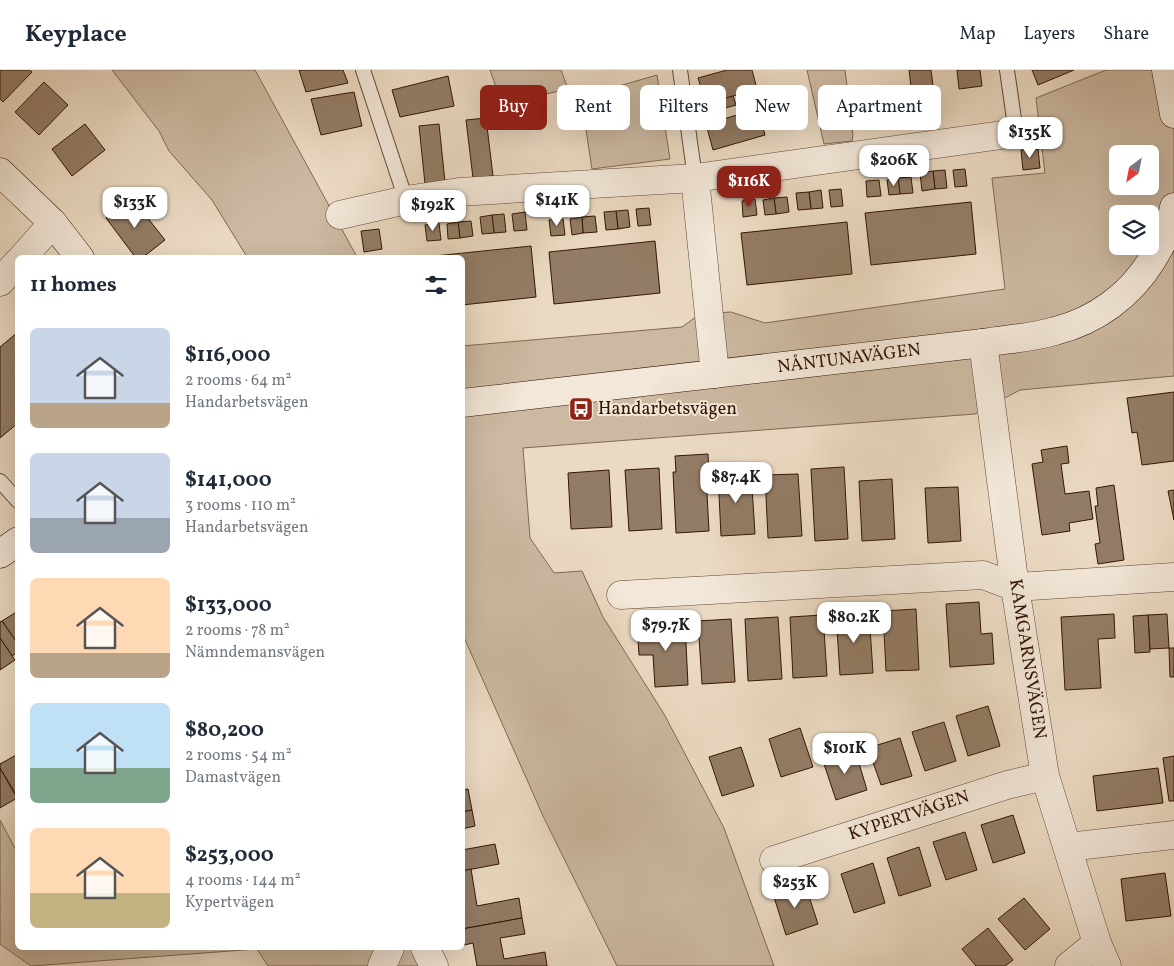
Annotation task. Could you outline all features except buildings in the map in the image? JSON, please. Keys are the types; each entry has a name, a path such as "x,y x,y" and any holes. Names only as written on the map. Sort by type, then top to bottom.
{"street":[{"path":"1166,70 1174,114"},
{"path":"340,215 406,200 459,192 695,178 1016,133"},
{"path":"0,172 52,223 78,255"},
{"path":"695,178 715,374"},
{"name":"NÅNTUNAVÄGEN","path":"465,403 983,343 1055,332 1086,320 1120,300 1143,275 1161,246 1174,208"},
{"path":"25,255 52,223"},
{"path":"0,282 15,265"},
{"name":"KAMGARNSVÄGEN","path":"983,343 1015,587 1045,776 1102,955"},
{"path":"0,554 15,544"},
{"path":"622,595 984,575 1015,587 1174,577"},
{"name":"KYPERTVÄGEN","path":"774,860 1007,785 1045,776"},
{"path":"1068,847 1174,835"},
{"path":"382,966 389,950"},
{"path":"427,950 434,966"},
{"path":"1069,966 1102,955"}],"lane":[{"path":"363,70 406,200"},
{"path":"680,70 695,178"},
{"path":"1007,70 1016,133"},
{"path":"0,481 15,498"}],"shaded area":[{"path":"112,70 255,70 356,255 246,255 212,200 169,151 159,131"},
{"path":"490,70 561,70 567,85 557,85 557,92 547,94 547,85 495,85"},
{"path":"807,70 845,70 847,85 818,85 818,118"},
{"path":"1106,70 1174,70 1174,376 1020,390 975,414 523,448 530,538 554,573 582,571 603,617 664,714 724,828 774,966 617,966 543,816 465,640 465,346 682,327 700,314 731,312 765,323 1005,289 992,178 1045,173 1036,98"},
{"path":"657,75 659,85 640,85 640,130 666,130 670,159 592,169 586,130 630,130 630,85 622,85"},
{"path":"821,130 852,130 852,141 824,144"},
{"path":"0,820 15,848 15,950 244,950 31,966 0,944"},
{"path":"258,950 426,950 434,966 268,966"}],"place":[{"name":"Handarbetsvägen","path":"581,409"}]}
